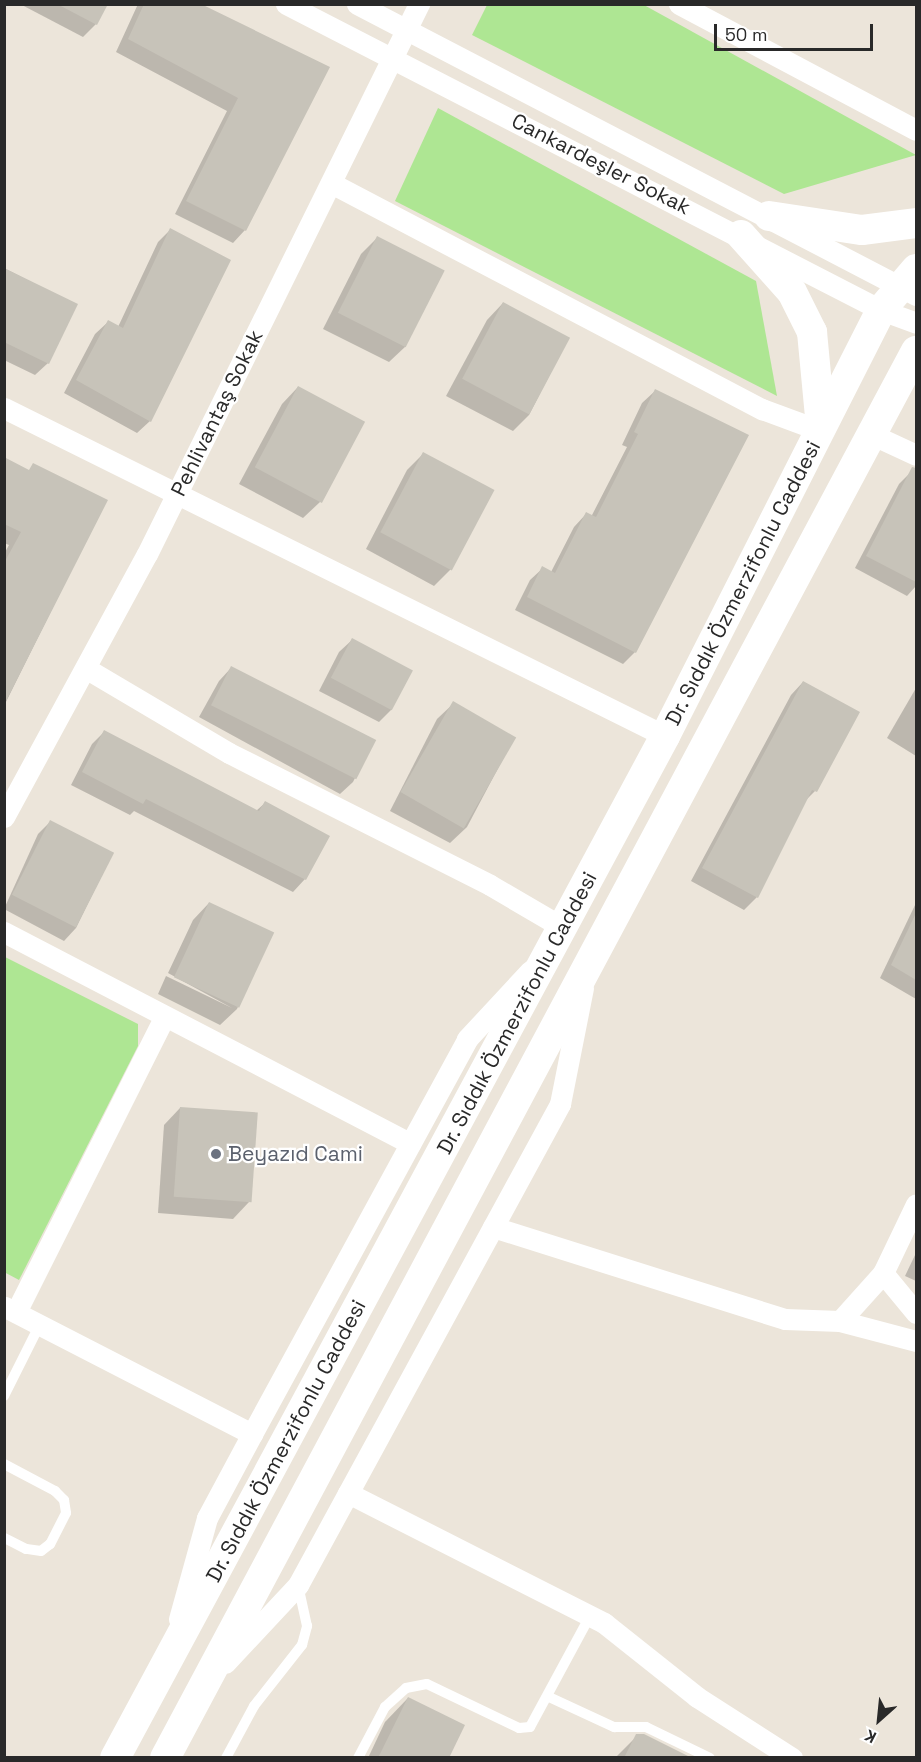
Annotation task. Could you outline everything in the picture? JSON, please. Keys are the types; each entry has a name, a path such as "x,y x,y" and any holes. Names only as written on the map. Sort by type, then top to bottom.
{"main road":[{"path":"770,216 862,230 916,223"},
{"path":"741,235 792,291 812,332 820,388 821,431"},
{"name":"Dr. Sıddık Özmerzifonlu Caddesi","path":"115,1758 665,735 881,309 911,282"},
{"name":"Dr. Sıddık Özmerzifonlu Caddesi","path":"165,1758 916,351"}],"street":[{"name":"Cankardeşler Sokak","path":"286,4 392,60 741,235 881,309 916,323"},
{"name":"Cankardeşler Sokak","path":"357,4 770,216 911,282"},
{"name":"Pehlivantaş Sokak","path":"4,817 87,669 177,494 419,4"},
{"path":"679,4 916,130"},
{"path":"331,183 762,409 821,431"},
{"path":"4,408 665,735"},
{"path":"873,435 916,455"},
{"path":"87,669 229,753 490,885 556,938 466,1039 252,1434 207,1518 169,1657"},
{"path":"4,932 164,1018 410,1143"},
{"path":"204,1685 298,1585 560,1104 588,965"},
{"path":"164,1018 10,1309 252,1434"},
{"path":"840,1321 883,1273 916,1204"},
{"path":"493,1227 785,1319 840,1321 916,1341"},
{"path":"883,1273 916,1313"},
{"path":"348,1493 590,1616 697,1697 792,1758"}],"lane":[{"path":"4,1396 40,1324"},
{"path":"4,1464 55,1491 64,1500 66,1513 50,1544 41,1551 26,1549 4,1538"},
{"path":"226,1758 254,1706 302,1645 307,1626 298,1585"},
{"path":"358,1758 385,1707 406,1688 426,1684 519,1728 530,1727 549,1697 590,1616"},
{"path":"549,1697 614,1727 646,1727 710,1758"}],"green space":[{"path":"487,5 644,5 916,155 784,194 472,35"},
{"path":"438,108 756,281 777,396 395,201"},
{"path":"5,957 138,1024 138,1046 19,1280 4,1272"}],"building":[{"path":"57,4 108,4 97,25"},
{"path":"144,4 201,4 330,67 246,231 186,201 238,98 128,39"},
{"path":"170,228 231,260 151,422 76,380 108,320 123,328"},
{"path":"377,236 445,271 406,347 338,313"},
{"path":"4,268 78,304 49,364 4,342"},
{"path":"503,302 570,338 529,414 462,379"},
{"path":"298,386 365,422 322,503 255,467"},
{"path":"655,389 749,435 636,653 527,597 542,566 555,573 586,512 596,517 638,434 634,432"},
{"path":"423,452 495,490 452,570 380,532"},
{"path":"4,457 29,470 33,463 108,500 4,705 4,563 21,532 4,524"},
{"path":"912,467 916,468 916,582 866,556"},
{"path":"352,638 413,670 392,710 331,678"},
{"path":"231,666 376,740 356,779 211,705"},
{"path":"803,681 860,712 817,792 812,790 758,898 702,868"},
{"path":"453,701 516,738 464,828 400,792"},
{"path":"104,730 259,811 265,801 330,836 306,880 146,799 143,804 82,772"},
{"path":"50,820 114,853 76,928 12,895"},
{"path":"209,902 274,932 239,1008 174,977"},
{"path":"916,913 916,980 891,965"},
{"name":"Beyazıd Cami","path":"180,1107 258,1112 252,1202 174,1197"},
{"path":"408,1697 465,1725 449,1758 378,1758"},
{"path":"636,1734 644,1734 692,1758 624,1758"}],"place":[{"name":"Beyazıd Cami","path":"216,1154"}]}
